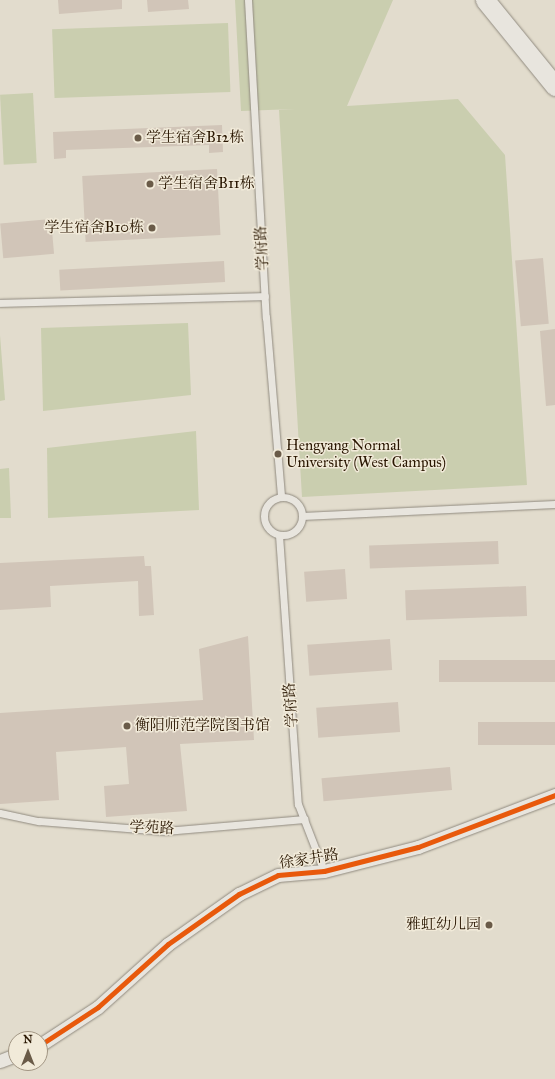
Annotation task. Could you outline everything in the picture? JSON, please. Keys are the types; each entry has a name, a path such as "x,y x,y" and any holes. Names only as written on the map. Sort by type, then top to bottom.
{"main road":[{"path":"485,0 555,86"}],"street":[{"name":"徐家井路","path":"48,1040 98,1007 168,944 239,894 278,875 324,871 418,847 555,796"}],"lane":[{"name":"学府路","path":"248,0 265,296 281,496"},
{"path":"0,303 265,296"},
{"path":"281,496 288,497 298,504 302,516 295,531 279,535 271,531 263,517 268,503 281,496"},
{"path":"302,516 555,504"},
{"name":"学府路","path":"279,535 298,804 324,871"},
{"name":"学苑路","path":"0,813 39,821 165,831 304,819"}],"green space":[{"path":"235,0 393,0 347,106 458,99 505,155 527,485 302,497 279,110 296,109 241,111"},
{"path":"228,23 230,92 55,98 52,29"},
{"path":"33,93 37,163 4,165 0,95"},
{"path":"188,323 191,395 43,411 41,328"},
{"path":"0,335 5,400 0,401"},
{"path":"196,431 199,510 48,518 47,448"},
{"path":"9,468 11,518 0,518 0,469"}],"building":[{"path":"58,0 122,0 122,9 59,14"},
{"path":"147,0 188,0 189,9 148,12"},
{"name":"学生宿舍B12栋","path":"222,125 223,152 209,153 209,145 66,150 66,158 54,159 53,132"},
{"path":"217,169 220,235 86,242 82,176"},
{"path":"51,219 54,254 3,258 0,223"},
{"path":"543,258 549,324 521,326 515,260"},
{"path":"224,261 225,282 60,291 59,270"},
{"path":"555,329 555,405 546,406 540,331"},
{"path":"498,541 499,564 370,568 369,546"},
{"path":"144,556 145,566 151,566 154,615 139,616 138,581 50,586 51,607 0,610 0,563"},
{"path":"345,569 347,599 306,602 304,572"},
{"path":"526,586 527,616 406,620 405,590"},
{"name":"衡阳师范学院图书馆","path":"248,636 254,740 180,744 187,811 106,817 104,786 129,784 126,747 56,752 59,800 0,804 0,713 203,700 199,649"},
{"path":"390,639 392,670 309,676 307,645"},
{"path":"439,660 555,660 555,682 439,682"},
{"path":"398,702 400,732 318,738 316,708"},
{"path":"478,722 555,722 555,745 478,745"},
{"path":"450,767 452,790 323,801 321,778"}],"cycle path":[{"path":"48,1040 98,1007 168,944 239,894 278,875 324,871 418,847 555,795"}],"place":[{"name":"学生宿舍B12栋","path":"138,138"},
{"name":"学生宿舍B11栋","path":"150,184"},
{"name":"学生宿舍B10栋","path":"152,228"},
{"name":"Hengyang Normal University (West Campus)","path":"278,454"},
{"name":"衡阳师范学院图书馆","path":"127,726"},
{"name":"雅虹幼儿园","path":"489,925"}]}
